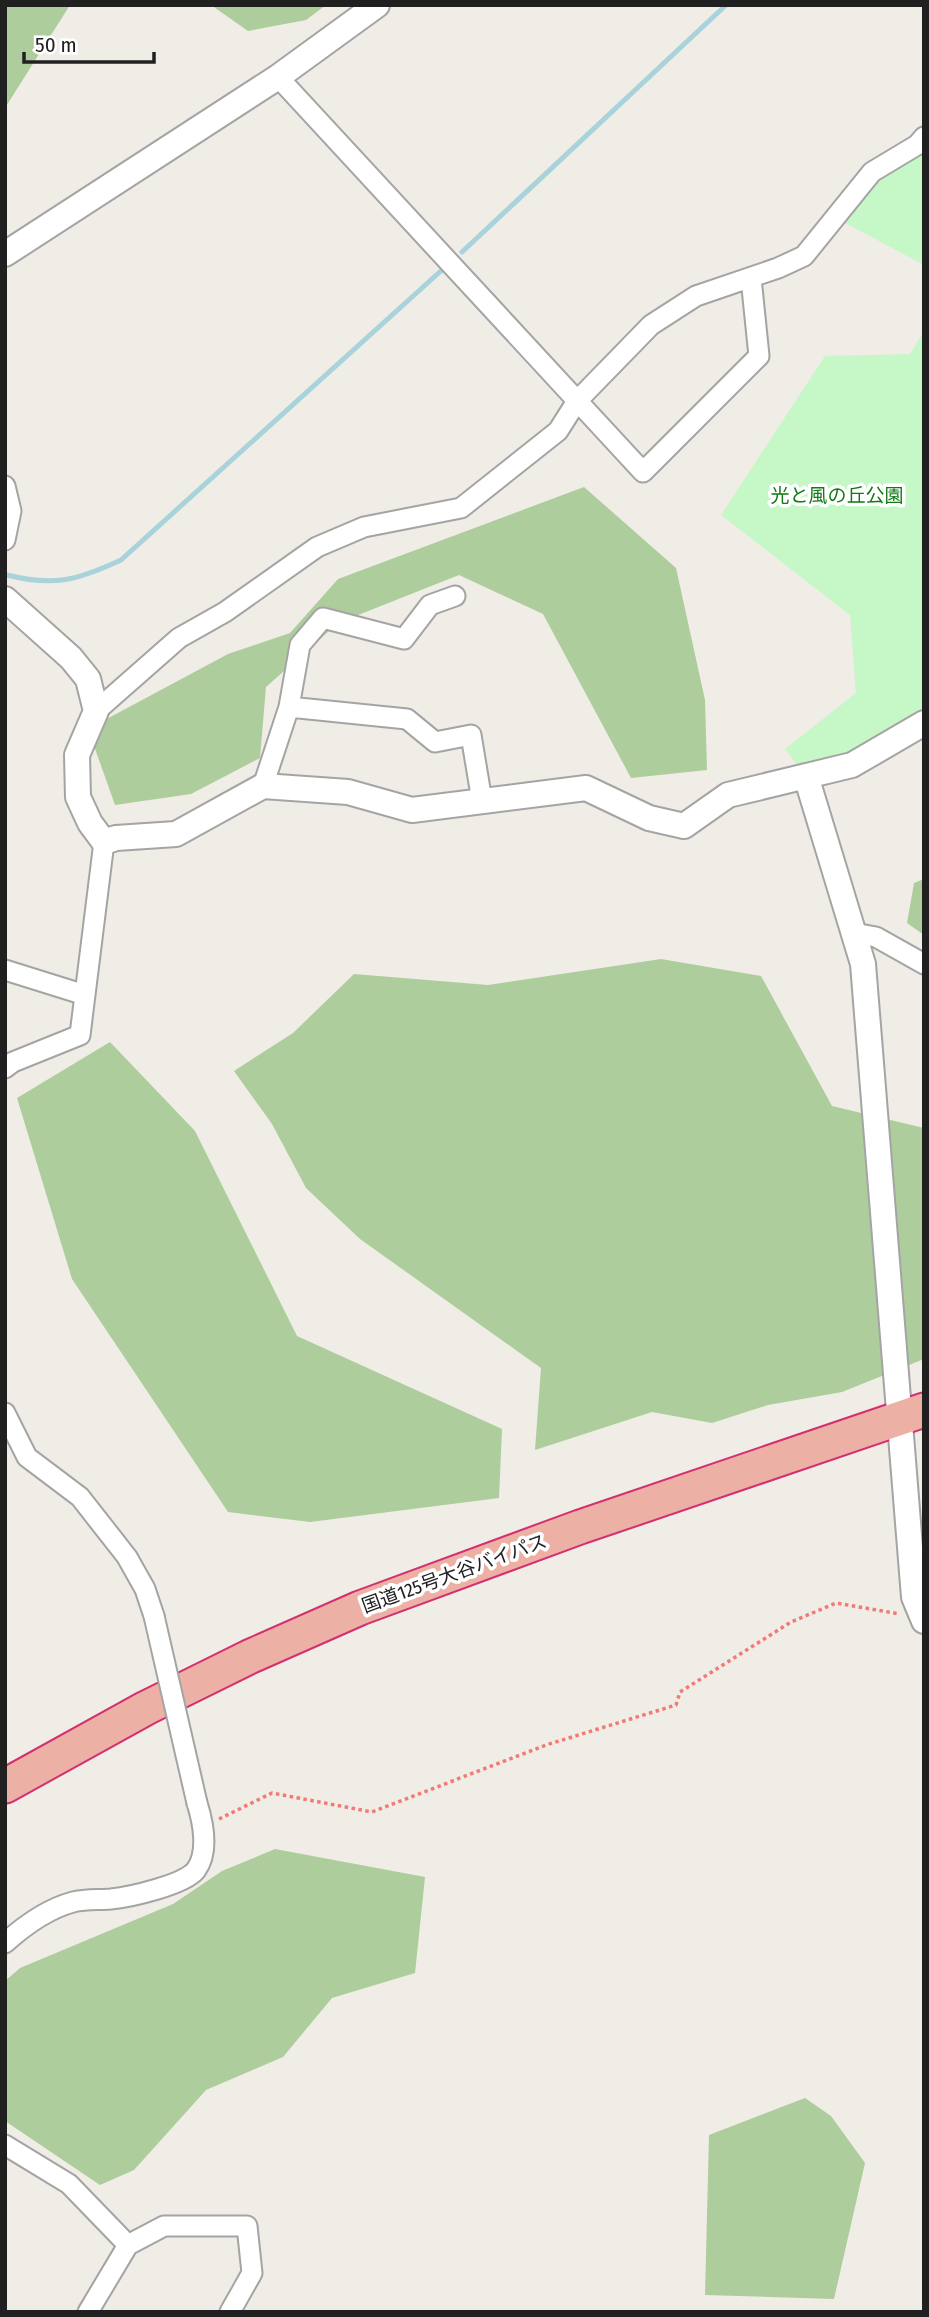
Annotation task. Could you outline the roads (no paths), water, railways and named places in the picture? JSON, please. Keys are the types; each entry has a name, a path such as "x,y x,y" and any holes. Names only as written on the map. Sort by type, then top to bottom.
{"highway":[{"name":"国道125号大谷バイパス","path":"5,1786 146,1708 249,1657 360,1608 580,1527 912,1414"}],"street":[{"path":"5,254 278,77 377,5"},
{"path":"278,77 643,472 759,356 751,278"},
{"path":"5,1068 13,1062 80,1035 104,842 90,823 78,797 77,755 96,711 179,638 225,612 317,547 364,527 461,508 558,431 577,401 651,325 696,296 751,278 804,256 872,172 917,145 924,137"},
{"path":"5,486 11,511 5,540"},
{"path":"263,786 289,707 300,645 323,618 404,639 430,605 455,596"},
{"path":"5,599 71,658 88,679 96,711"},
{"path":"289,707 407,719 435,741 471,735 482,801"},
{"path":"104,842 116,838 176,834 263,786 348,792 412,810 586,788 649,818 684,826 728,795 852,765 924,723"},
{"path":"806,776 863,964 912,1414 914,1597 923,1619"},
{"path":"854,933 876,937 924,964"},
{"path":"5,970 85,995"},
{"path":"5,1413 27,1457 80,1497 127,1557 145,1589 154,1616 204,1826 200,1860 195,1872 149,1892 113,1899 74,1902 47,1912 5,1943"},
{"path":"5,2145 69,2184 128,2245"},
{"path":"89,2312 128,2245 164,2225 247,2226 252,2273 230,2312"}],"waterway":[{"path":"462,252 726,5"},
{"path":"7,575 39,581 66,580 121,560 443,269"}],"park label":[{"name":"光と風の丘公園","path":"837,495"}]}
